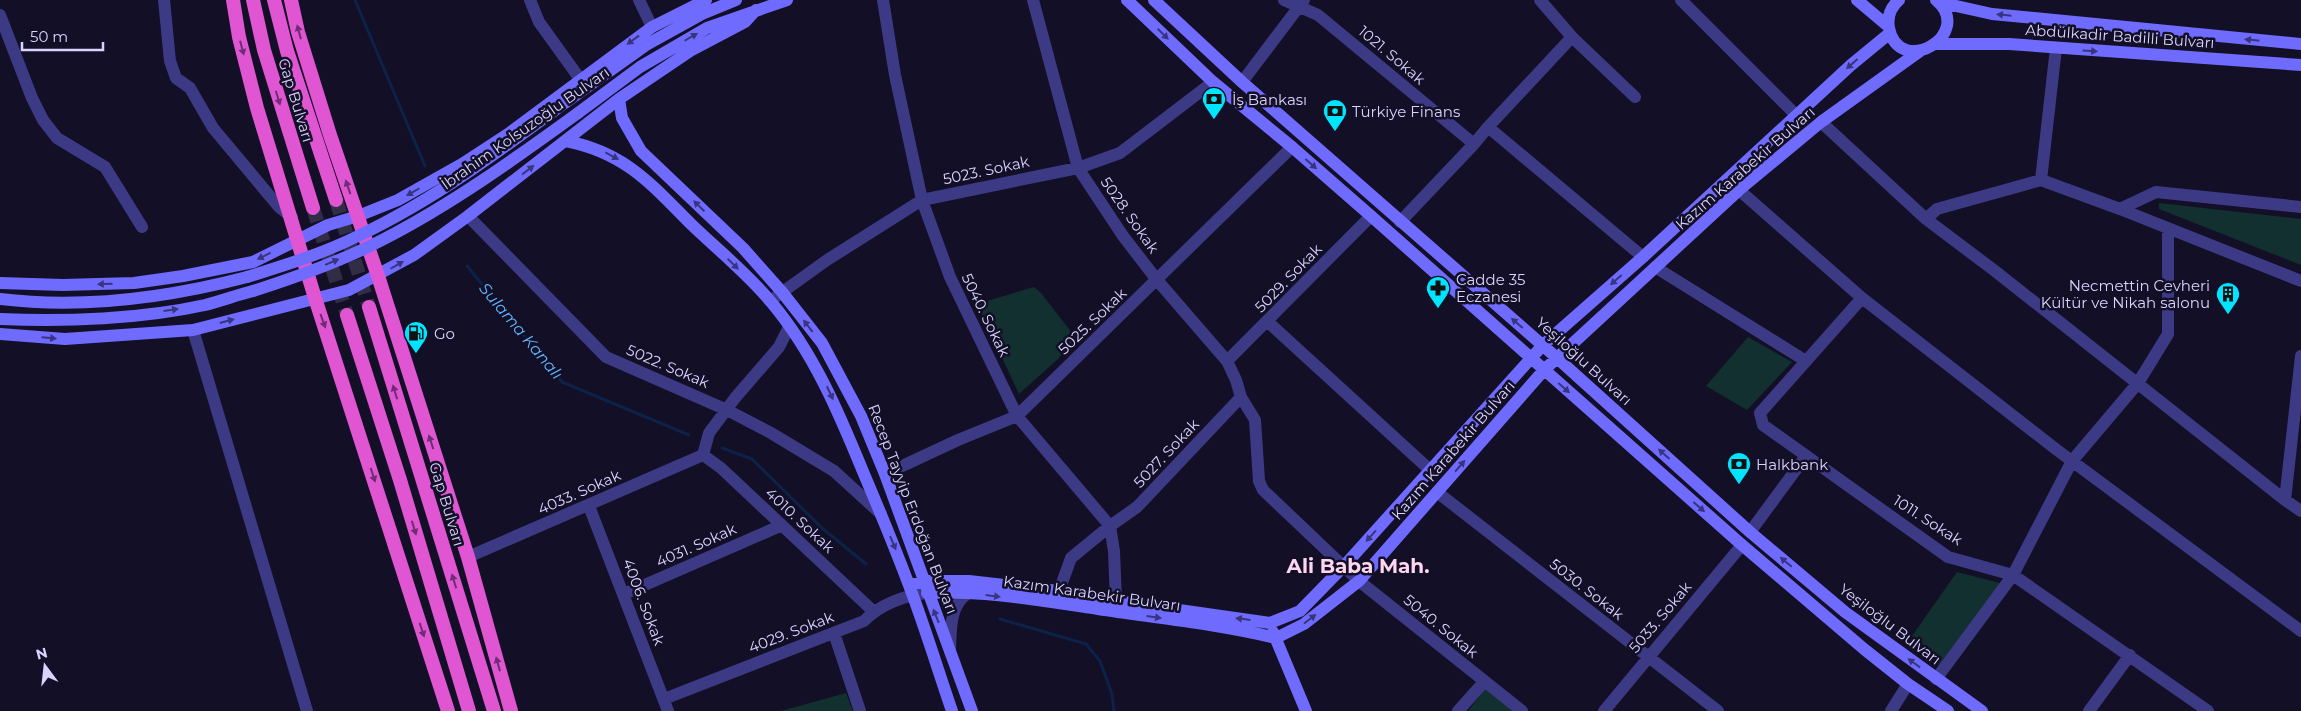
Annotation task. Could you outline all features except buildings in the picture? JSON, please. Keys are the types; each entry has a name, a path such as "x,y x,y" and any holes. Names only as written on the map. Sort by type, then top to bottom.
{"highway":[{"path":"233,0 239,37 257,108 315,298 448,711"},
{"name":"Gap Bulvarı","path":"253,0 264,50 313,208"},
{"name":"Gap Bulvarı","path":"274,0 287,51 336,200"},
{"path":"291,0 321,107 378,276 468,557 511,711"},
{"name":"Gap Bulvarı","path":"369,308 494,711"},
{"path":"347,315 469,711"}],"main road":[{"path":"0,283 63,285 134,283 183,276 253,262 328,225 358,216 398,200 462,164 508,134 580,78 652,27 706,0"},
{"name":"İbrahim Kolsuzoğlu Bulvarı","path":"0,299 39,304 108,302 196,290 306,259 359,236 482,163 646,45 702,14 736,0"},
{"name":"İbrahim Kolsuzoğlu Bulvarı","path":"0,319 45,321 134,315 204,305 295,278 384,240 469,189 640,67 707,28 787,0"},
{"path":"1128,0 1213,82 1371,216 1742,545 1864,649 1908,684 1948,711"},
{"name":"Yeşiloğlu Bulvarı","path":"1154,0 1242,82 1543,345 1750,532 1845,612 1936,680 1982,711"},
{"path":"1857,0 1889,30 1902,47 1920,51"},
{"path":"1889,30 1890,13 1899,0"},
{"path":"1937,1 1946,18 1946,28 1937,44"},
{"name":"Abdülkadir Badilli Bulvarı","path":"1937,1 1992,14 2301,44"},
{"path":"0,334 65,340 193,330 349,290 401,263 468,216 619,99 690,52 745,22 756,10"},
{"name":"Kazım Karabekir Bulvarı","path":"926,587 968,593 1270,623 1300,611 1344,566 1543,345 1643,257 1889,30"},
{"name":"Kazım Karabekir Bulvarı","path":"911,590 969,581 1059,591 1118,607 1234,628 1276,638 1304,624 1359,581 1544,370 1739,190 1821,122 1920,51 1937,44"},
{"name":"Abdülkadir Badilli Bulvarı","path":"1937,44 2009,44 2301,65"},
{"name":"Recep Tayyip Erdoğan Bulvarı","path":"619,99 622,118 641,151 743,248 782,292 822,343 861,416 885,474 972,711"},
{"name":"Recep Tayyip Erdoğan Bulvarı","path":"566,141 591,146 627,164 652,185 770,301 789,327 823,379 881,514 911,590 952,711"},
{"path":"1270,623 1306,711"}],"street":[{"path":"164,0 170,60 176,78 190,88 213,128 279,207 292,218"},
{"path":"530,0 539,22 580,78"},
{"path":"639,0 652,27"},
{"name":"5040. Sokak","path":"883,0 895,75 922,200 950,277 1017,416 1110,526"},
{"name":"5028. Sokak","path":"1033,0 1078,168 1123,236 1157,280 1227,362 1236,380 1241,397 1255,420"},
{"name":"1021. Sokak","path":"1284,0 1300,2 1318,15 1474,144"},
{"path":"1540,0 1572,37 1636,98"},
{"path":"1681,0 1796,116"},
{"path":"1242,82 1300,2"},
{"path":"0,15 32,98 43,120 57,138 105,167 142,227"},
{"path":"1400,222 1572,37"},
{"path":"2040,180 2056,48"},
{"name":"5023. Sokak","path":"770,301 922,200 1078,168 1120,153 1213,82"},
{"path":"1821,122 1926,219 2301,511"},
{"path":"1488,127 1643,257"},
{"name":"5025. Sokak","path":"885,474 958,440 1017,416 1292,148"},
{"path":"1926,219 1937,209 2040,180 2120,209 2301,281"},
{"path":"1739,190 1862,298 2072,461 2301,631"},
{"path":"2120,209 2156,192 2301,206"},
{"name":"5022. Sokak","path":"468,216 606,357 727,410 771,433 834,471 881,514"},
{"name":"5029. Sokak","path":"1227,362 1371,216"},
{"path":"1936,680 2013,575 2072,461 2138,383 2168,334 2168,228"},
{"path":"1655,267 1806,361 1862,298"},
{"path":"1268,322 1430,470"},
{"path":"703,455 709,433 779,347 789,327"},
{"path":"193,330 307,711"},
{"path":"2285,500 2301,356"},
{"name":"1011. Sokak","path":"1806,361 1760,413 1763,425 1948,556 2013,575 2208,711"},
{"name":"5027. Sokak","path":"1059,591 1071,558 1137,507 1241,397"},
{"name":"5040. Sokak","path":"1255,420 1259,481 1263,490 1359,581 1522,711"},
{"name":"4033. Sokak","path":"468,557 703,455"},
{"name":"4010. Sokak","path":"703,455 721,468 780,526 873,611"},
{"path":"1750,532 1806,456"},
{"name":"5030. Sokak","path":"1437,492 1718,711"},
{"name":"4006. Sokak","path":"589,506 666,705"},
{"name":"4031. Sokak","path":"624,594 780,526"},
{"path":"1110,526 1114,551 1118,607"},
{"name":"5033. Sokak","path":"1604,711 1742,545"},
{"name":"4029. Sokak","path":"666,705 864,621 873,611 911,590"},
{"path":"950,653 953,611 962,597 968,593"},
{"path":"834,633 860,711"},
{"path":"2089,711 2130,655"},
{"path":"1458,711 1484,682"},
{"path":"1891,711 1908,684"}],"green space":[{"path":"2159,203 2301,219 2301,265 2159,209"},
{"path":"1034,287 1041,293 1076,338 1058,359 1019,394 977,304"},
{"path":"1748,337 1792,362 1747,410 1706,386"},
{"path":"1957,572 2000,583 1939,665 1907,643"},
{"path":"1486,688 1513,711 1468,711"},
{"path":"846,693 853,711 781,711"}],"waterway":[{"name":"Sulama Kanalı","path":"355,0 425,166"},
{"name":"Sulama Kanalı","path":"467,266 562,382 689,435"},
{"name":"Sulama Kanalı","path":"722,448 752,459 822,528 866,564"},
{"name":"Sulama Kanalı","path":"1000,619 1086,644 1100,661 1112,694 1114,711"}],"tunnel":[{"path":"336,200 369,307"},
{"path":"313,208 347,315"}],"place":[{"name":"İş Bankası","path":"1214,120"},
{"name":"Türkiye Finans","path":"1335,132"},
{"name":"Cadde 35 Eczanesi","path":"1438,309"},
{"name":"Necmettin Cevheri Kültür ve Nikah salonu","path":"2228,315"},
{"name":"Go","path":"416,354"},
{"name":"Halkbank","path":"1739,485"}],"district":[{"name":"Ali Baba Mah.","path":"1358,566"}]}
